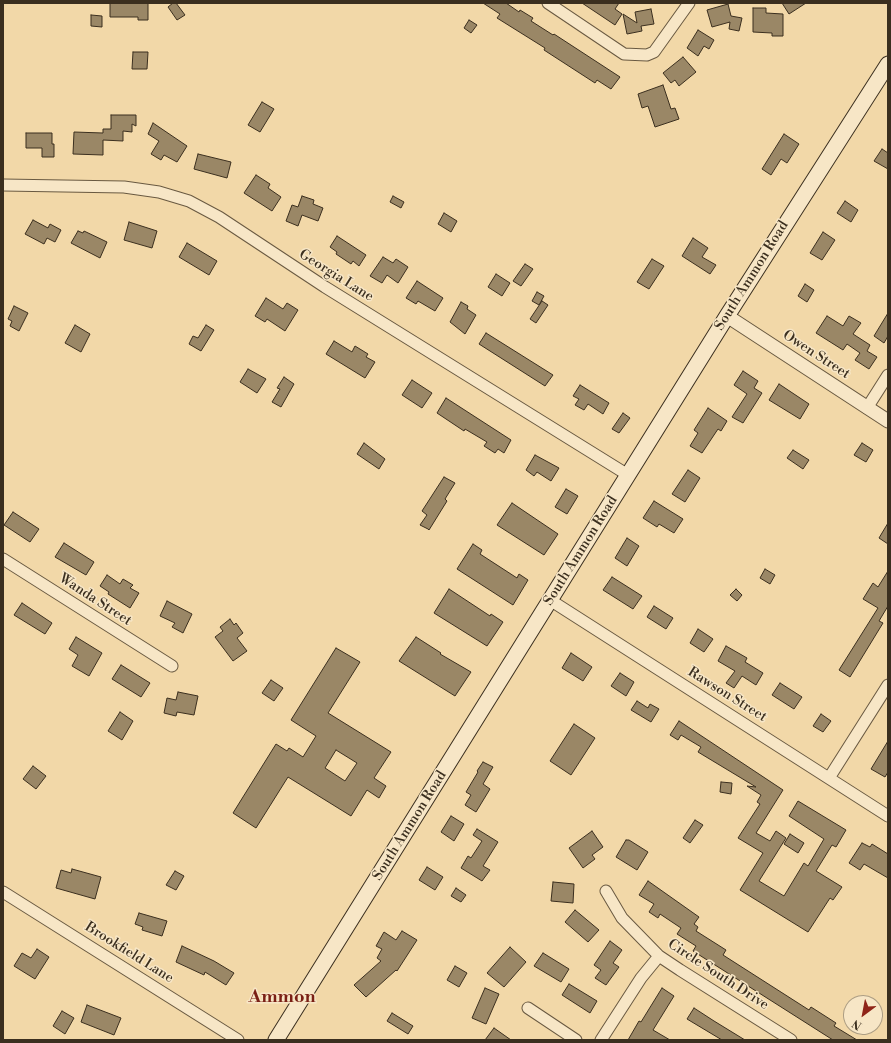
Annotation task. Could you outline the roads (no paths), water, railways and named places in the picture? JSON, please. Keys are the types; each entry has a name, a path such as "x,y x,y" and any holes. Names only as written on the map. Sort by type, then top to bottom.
{"main road":[{"name":"South Ammon Road","path":"276,1040 727,316 888,64"}],"street":[{"path":"548,3 624,54 647,55 654,52 689,3"},
{"name":"Georgia Lane","path":"3,186 124,187 159,192 189,201 219,217 325,287 628,474"},
{"name":"Owen Street","path":"727,316 888,421"},
{"path":"867,408 888,375"},
{"name":"Wanda Street","path":"3,559 172,666"},
{"name":"Rawson Street","path":"550,600 888,816"},
{"path":"829,778 888,685"},
{"name":"Circle South Drive","path":"606,891 622,918 659,956 791,1040"},
{"name":"Brookfield Lane","path":"3,892 238,1040"},
{"path":"601,1040 641,978 659,956"},
{"path":"528,1008 576,1040"}],"district":[{"name":"Ammon","path":"282,998"}]}
